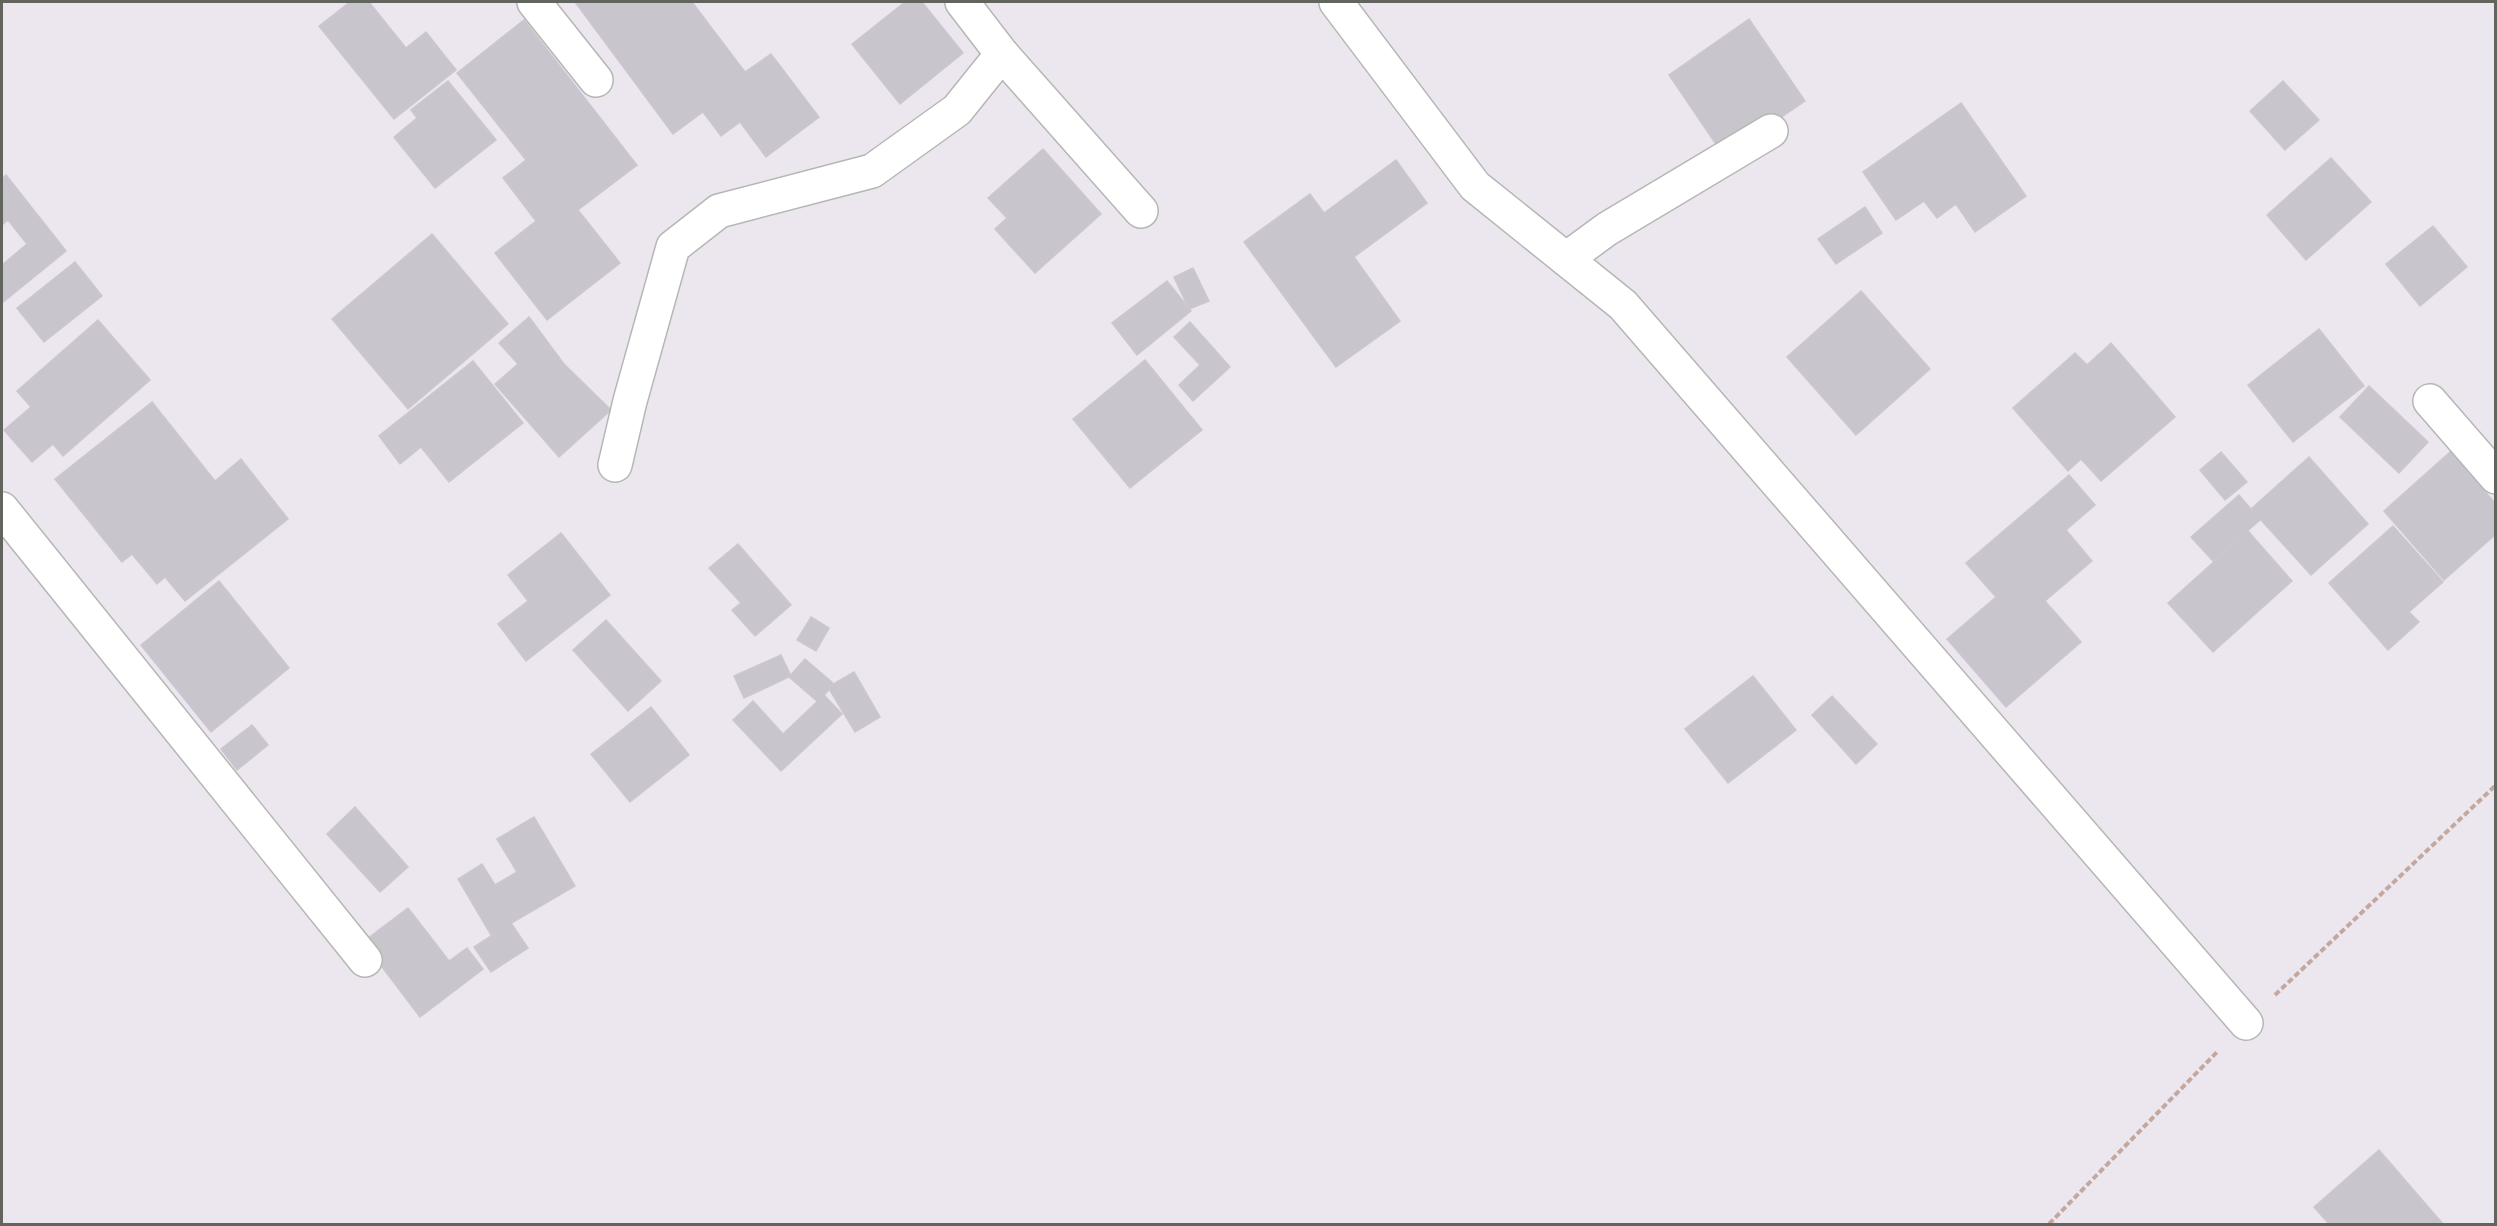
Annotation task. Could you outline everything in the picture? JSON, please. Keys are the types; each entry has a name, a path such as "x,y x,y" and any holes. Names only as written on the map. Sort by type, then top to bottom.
{"street":[{"path":"534,2 596,80"},
{"path":"962,2 1002,54 1141,211"},
{"path":"1336,2 1475,186 1623,305 2246,1023"},
{"path":"615,465 630,400 673,247 719,211 872,171 957,110 1002,54"},
{"path":"1566,259 1607,229 1771,131"},
{"path":"2430,401 2496,477"},
{"path":"2,510 364,960"}],"building":[{"path":"350,2 369,2 406,48 426,32 456,70 394,119 319,26"},
{"path":"575,2 692,2 745,72 771,54 819,117 766,157 740,122 721,136 703,112 673,134"},
{"path":"905,2 922,2 963,53 900,104 852,44"},
{"path":"1749,19 1805,101 1724,156 1669,75"},
{"path":"524,20 637,165 578,210 620,263 547,320 495,253 536,221 503,178 526,160 457,73"},
{"path":"448,81 496,140 435,188 394,137 417,118 411,110"},
{"path":"2283,81 2319,120 2285,150 2250,111"},
{"path":"1961,103 2026,196 1975,232 1956,204 1937,218 1924,201 1896,220 1863,172"},
{"path":"1043,149 1101,214 1035,273 995,229 1007,218 988,198"},
{"path":"2331,158 2371,202 2306,260 2267,215"},
{"path":"1396,160 1427,203 1354,257 1400,321 1336,367 1244,242 1310,194 1324,213"},
{"path":"6,175 66,251 2,303 2,265 27,244 8,220 2,225 2,179"},
{"path":"1865,207 1882,233 1836,264 1818,239"},
{"path":"2433,226 2467,267 2420,306 2386,264"},
{"path":"432,234 508,324 408,409 332,319"},
{"path":"75,262 102,296 44,342 17,308"},
{"path":"1193,268 1209,301 1189,309 1174,277"},
{"path":"1167,281 1191,311 1137,355 1112,323"},
{"path":"1861,291 1930,369 1856,435 1787,357"},
{"path":"529,317 564,364 611,410 559,457 495,384 518,364 499,343"},
{"path":"98,320 150,380 63,456 53,444 32,462 4,430 31,407 17,391"},
{"path":"1190,322 1230,367 1193,401 1179,385 1200,365 1174,337"},
{"path":"2319,329 2364,386 2293,442 2248,385"},
{"path":"2111,343 2175,417 2101,481 2081,459 2068,471 2013,408 2075,353 2087,365"},
{"path":"1145,360 1202,430 1130,488 1073,419"},
{"path":"473,361 523,423 449,482 421,447 400,464 379,436"},
{"path":"2369,386 2428,442 2399,473 2340,417"},
{"path":"152,402 215,481 241,459 288,519 185,601 165,577 157,584 132,554 122,562 55,479"},
{"path":"2221,452 2247,482 2225,500 2200,470"},
{"path":"2450,452 2496,504 2496,534 2444,580 2384,511"},
{"path":"2309,457 2368,524 2311,575 2251,509"},
{"path":"2069,475 2095,505 2066,530 2092,561 2045,601 2081,642 2006,707 1947,639 1996,597 1966,563"},
{"path":"2239,495 2260,520 2213,561 2191,537"},
{"path":"2393,526 2443,582 2409,612 2419,622 2388,650 2329,583"},
{"path":"2248,531 2292,581 2213,652 2168,603"},
{"path":"561,533 610,595 526,661 498,624 528,601 508,575"},
{"path":"738,544 791,605 755,636 732,610 741,603 709,568"},
{"path":"219,581 289,668 211,732 141,645"},
{"path":"811,617 829,628 816,651 797,640"},
{"path":"606,620 661,681 628,711 573,650"},
{"path":"781,655 791,676 744,698 734,676"},
{"path":"805,659 834,684 818,702 789,677"},
{"path":"854,672 880,717 855,732 828,687"},
{"path":"1753,676 1796,730 1728,783 1685,729"},
{"path":"824,695 842,714 781,771 733,720 753,701 783,734"},
{"path":"1832,696 1877,744 1856,764 1812,715"},
{"path":"651,707 689,755 630,802 591,754"},
{"path":"252,725 268,745 237,770 221,749"},
{"path":"355,807 408,867 380,892 327,834"},
{"path":"534,817 575,886 491,935 458,879 482,864 495,885 517,872 497,839"},
{"path":"408,908 449,961 467,948 483,969 420,1017 363,942"},
{"path":"511,923 528,948 491,972 474,947"},
{"path":"2379,1150 2443,1224 2329,1224 2314,1207"}]}
